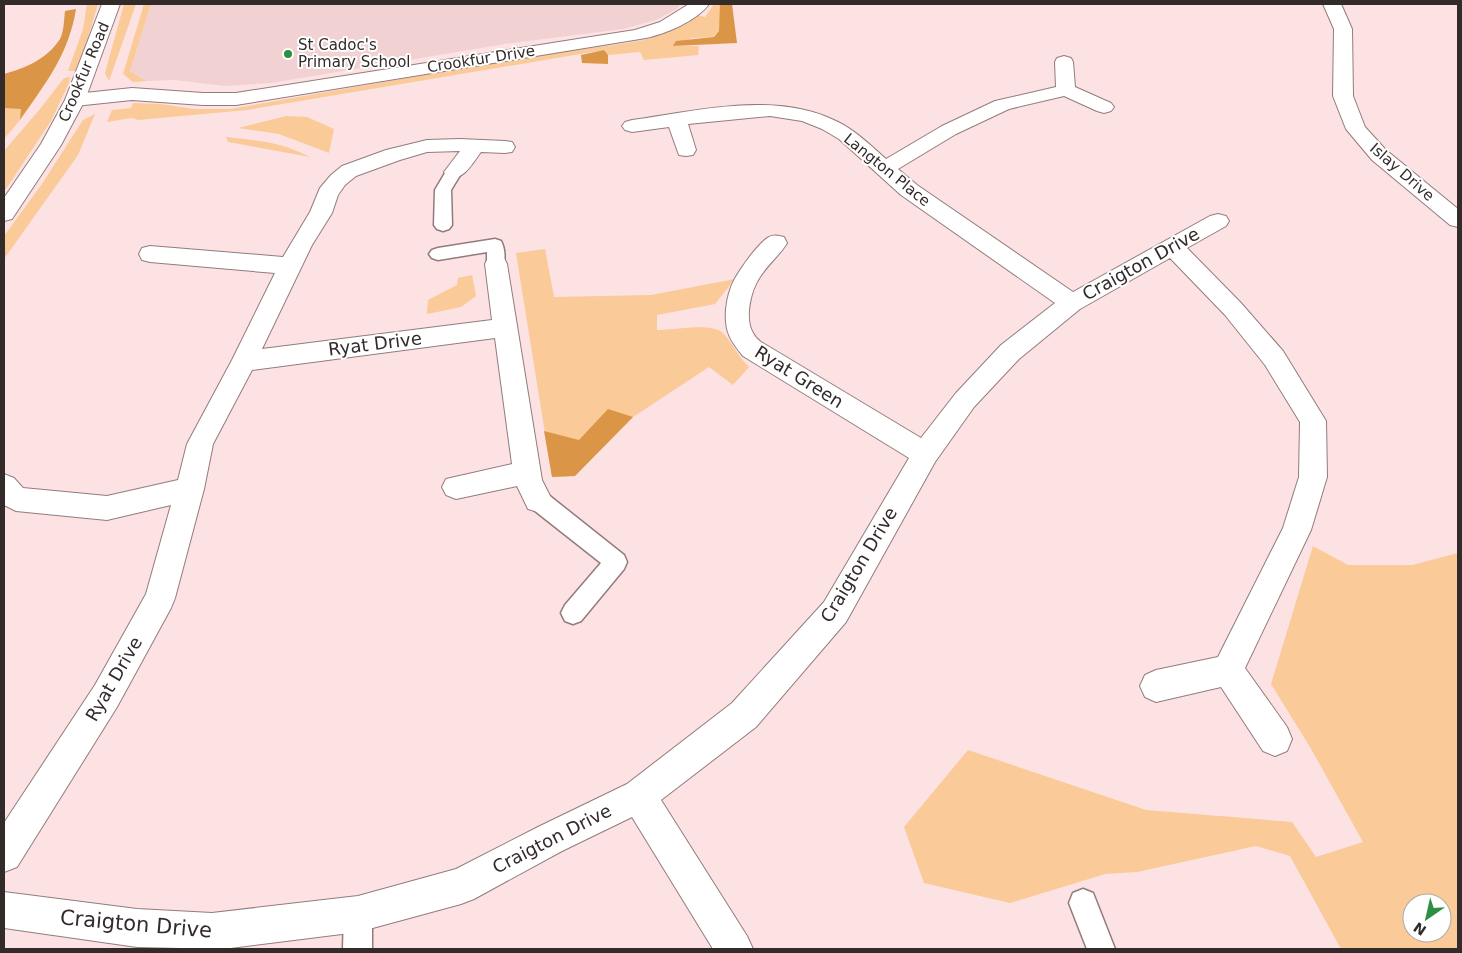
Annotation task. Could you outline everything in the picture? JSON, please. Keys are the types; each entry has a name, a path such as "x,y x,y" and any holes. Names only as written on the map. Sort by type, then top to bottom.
{"street":[{"name":"Crookfur Road","path":"4,214 51,145 76,100 112,4"},
{"name":"Crookfur Drive","path":"76,100 132,94 203,99 236,99 641,35 663,28 680,19 700,4"},
{"name":"Islay Drive","path":"1332,4 1343,29 1343,96 1356,129 1379,155 1458,220"},
{"path":"1064,62 1066,90"},
{"path":"885,168 949,130 1002,105 1066,90 1104,107"},
{"name":"Langton Place","path":"632,126 770,110 806,116 829,125 846,135 909,190 1072,303"},
{"path":"677,120 686,150"},
{"name":"Ryat Drive","path":"4,854 106,696 160,598 190,489 200,444 244,361 301,244 321,213 328,193 338,180 349,171 393,155 427,146 506,147"},
{"path":"454,172 475,146"},
{"name":"Craigton Drive","path":"4,910 137,928 212,932 358,914 461,886 550,838 639,796 744,715 835,612 925,454 965,400 1004,359 1072,303 1218,221"},
{"name":"Ryat Green","path":"776,243 752,270 742,286 738,306 741,336 752,349 925,454"},
{"path":"1172,247 1234,309 1274,358 1313,421 1313,478 1298,530 1228,670"},
{"path":"150,254 290,266"},
{"path":"496,264 528,481 538,500"},
{"name":"Ryat Drive","path":"244,361 506,326"},
{"path":"456,487 527,472"},
{"path":"4,486 16,499 107,508 190,489"},
{"path":"1156,686 1228,670"},
{"path":"1228,670 1275,739"},
{"path":"639,796 734,949"}],"lane":[{"path":"444,225 442,190 454,172"},
{"path":"438,254 495,245 496,264"},
{"path":"538,500 616,562 573,613"},
{"path":"1083,903 1101,949"},
{"path":"358,914 358,949"}],"shaded area":[{"path":"87,4 98,4 87,41 75,71 68,71 83,29"},
{"path":"124,4 136,4 109,81 105,73"},
{"path":"144,4 151,4 130,71 146,81 133,82 123,74"},
{"name":"St Cadoc's Primary School","path":"151,4 680,4 677,9 656,20 623,29 505,44 271,83 225,86 175,80 146,81 130,71"},
{"path":"714,4 722,4 719,31 713,37 692,38 673,46 699,46 698,55 644,60 640,52 608,55 604,50 247,110 138,120 132,118 107,122 112,110 131,108 133,103 160,104 195,109 230,109 542,54 644,40 668,32 697,15 705,17"},
{"path":"720,4 732,4 737,43 673,46 676,41 714,37 719,31"},
{"path":"76,9 68,40 55,68 20,120 21,109 4,108 4,74 28,66 49,52 60,39 65,11"},
{"path":"604,50 608,55 608,64 582,63 581,55"},
{"path":"70,77 51,121 4,192 4,151 64,78"},
{"path":"4,108 22,108 20,120 4,139"},
{"path":"95,114 78,155 4,259 4,236 42,184 83,120"},
{"path":"286,116 307,117 334,129 329,153 279,134 238,128"},
{"path":"226,137 279,145 310,157 228,142"},
{"path":"545,249 554,297 651,295 735,279 715,304 657,315 657,330 702,327 718,330 727,337 749,367 733,385 709,367 633,417 575,476 552,477 516,253"},
{"path":"472,275 476,296 461,307 427,314 428,300 457,285 458,278"},
{"path":"608,409 633,417 575,476 552,477 544,431 579,440"},
{"path":"1313,546 1348,565 1412,565 1458,553 1458,949 1341,949 1290,856 1256,846 1137,872 1105,874 1010,903 924,883 904,827 968,750 1146,810 1292,822 1316,857 1363,842 1310,747 1271,684"}],"place":[{"name":"St Cadoc's Primary School","path":"288,54"}]}
